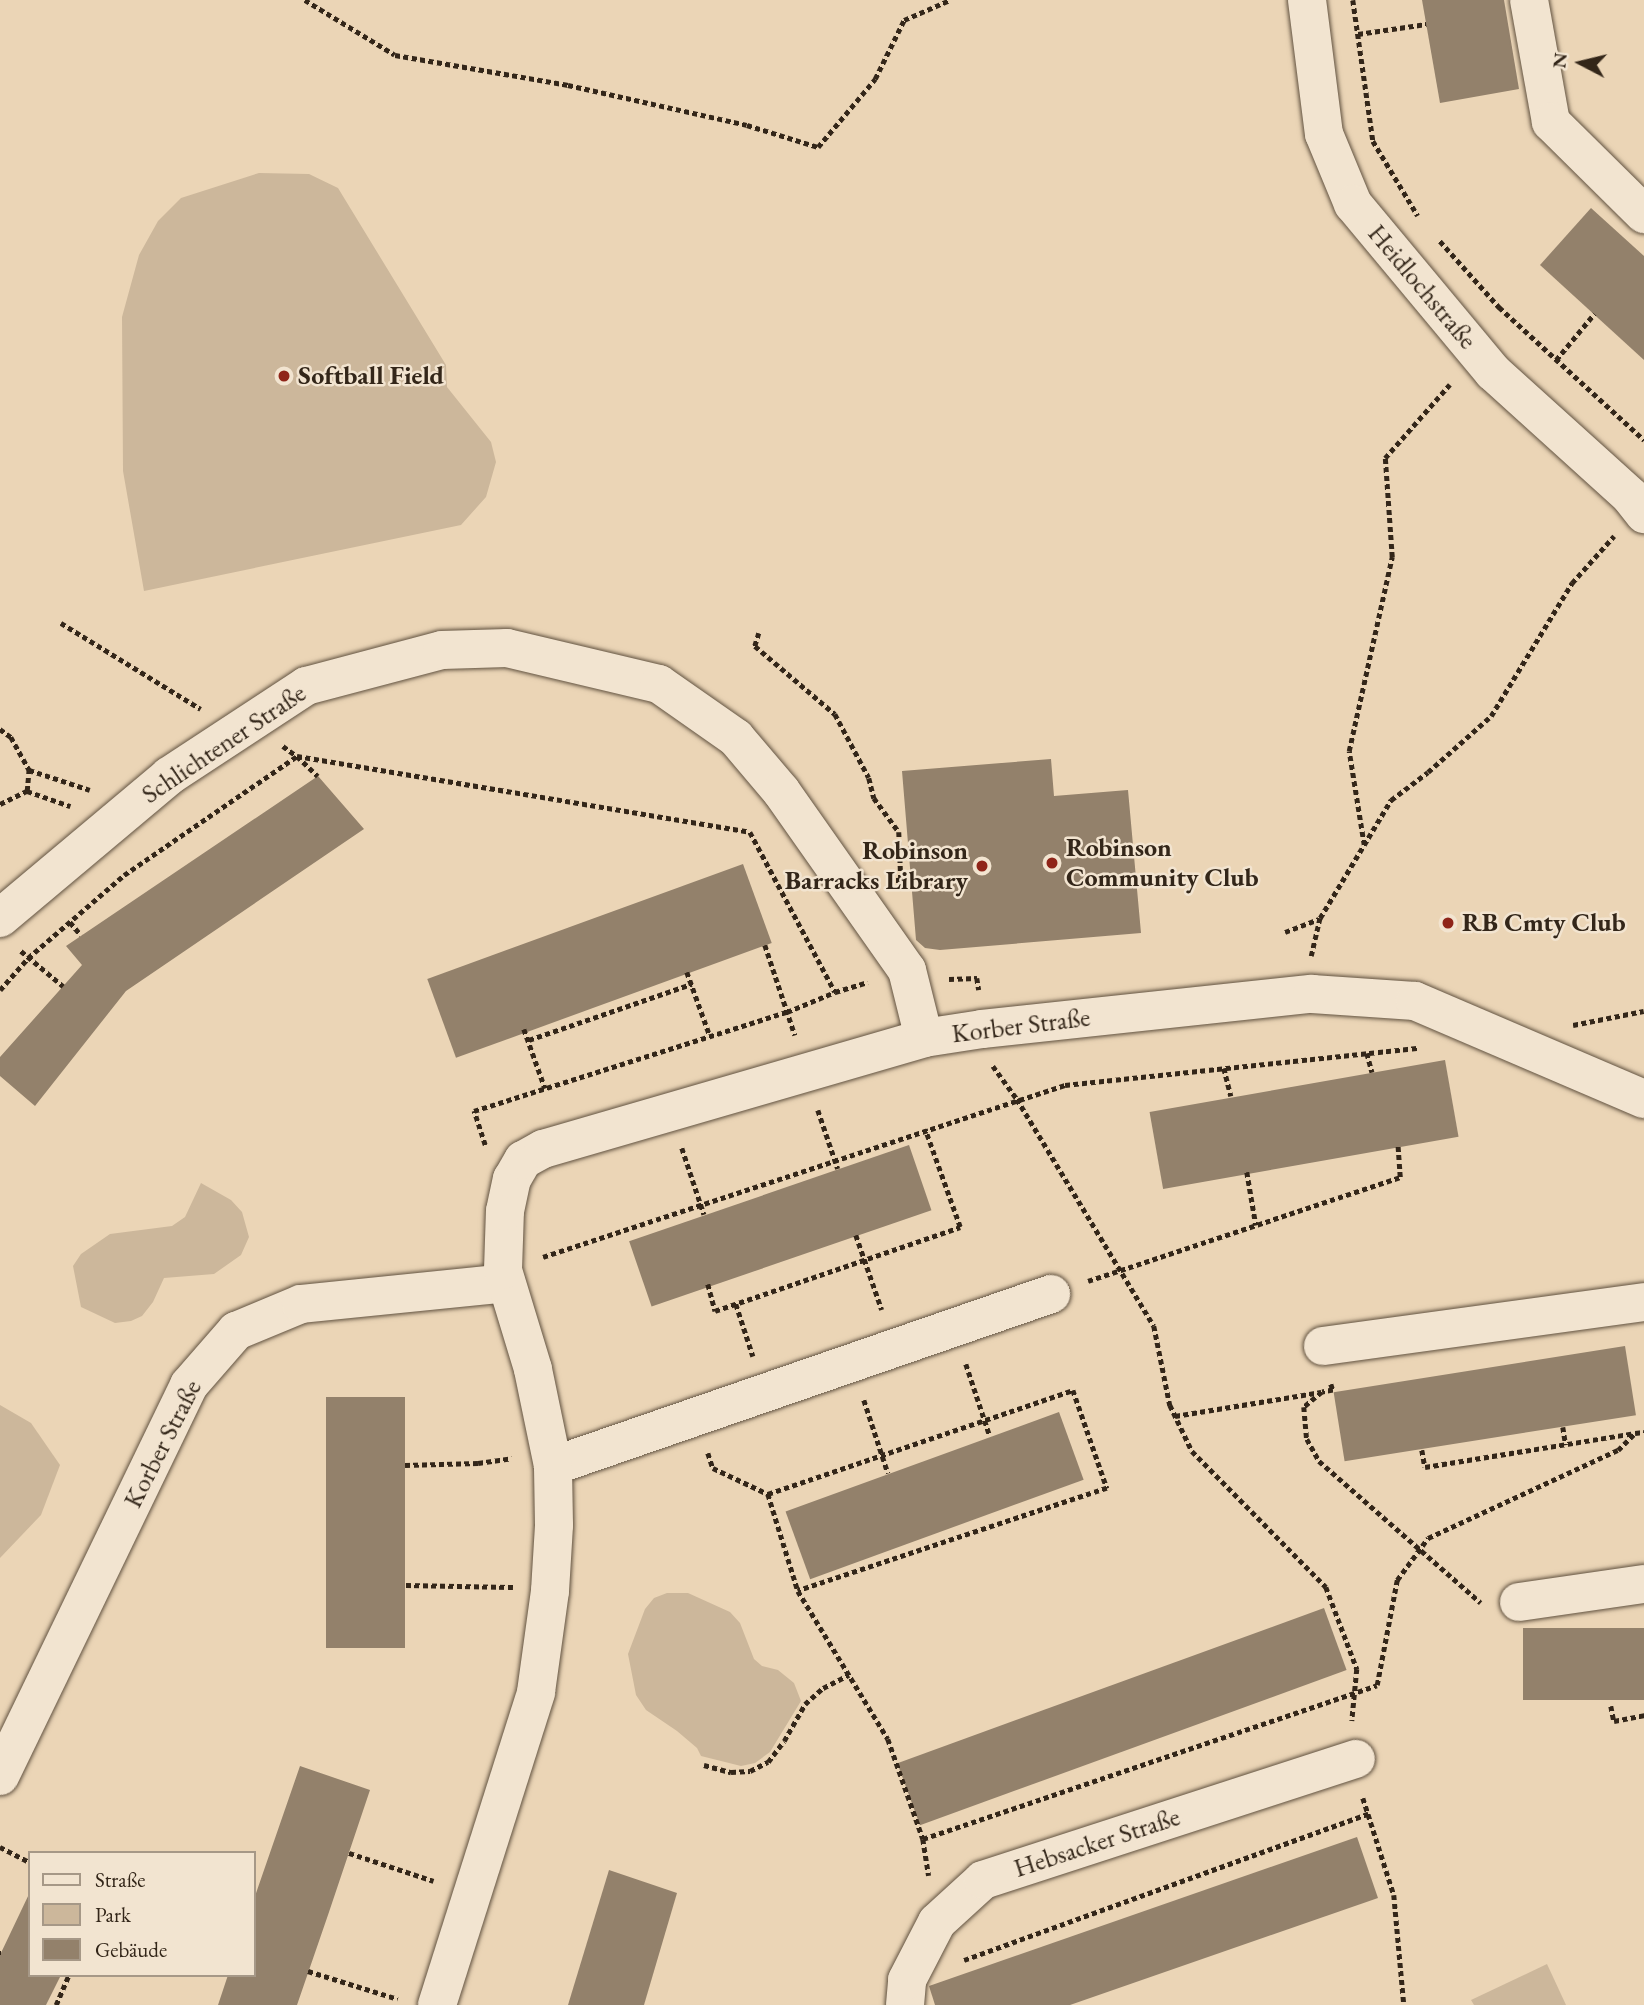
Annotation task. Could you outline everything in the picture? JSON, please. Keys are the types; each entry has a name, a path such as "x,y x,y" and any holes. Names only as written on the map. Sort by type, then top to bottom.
{"street":[{"name":"Heidlochstraße","path":"1307,0 1324,134 1353,204 1493,372 1637,505"},
{"path":"1529,0 1551,122 1644,214"},
{"name":"Schlichtener Straße","path":"9,933 124,813 169,776 306,686 442,650 507,648 659,684 736,738 781,791 907,970 924,1038"},
{"name":"Korber Straße","path":"421,2003 473,1894 536,1692 550,1591 554,1525 551,1459 533,1369 504,1276 505,1210 512,1179 523,1160 543,1149 924,1038 982,1029 1312,994 1415,1001 1644,1098"},
{"name":"Korber Straße","path":"0,1776 189,1385 236,1331 301,1304 504,1276"},
{"path":"551,1459 765,1394 1051,1294"},
{"path":"1323,1346 1644,1303"},
{"path":"1503,1605 1644,1584"},
{"name":"Hebsacker Straße","path":"906,1992 937,1922 983,1880 1354,1760"}],"path":[{"path":"305,0 395,55 568,85 747,125 818,147 875,79 904,20 950,0"},
{"path":"1353,0 1373,141 1421,220"},
{"path":"1358,34 1426,24"},
{"path":"1438,239 1500,307 1644,440"},
{"path":"1364,846 1349,751 1392,557 1385,458 1458,375 1444,362 1500,307"},
{"path":"1556,359 1594,314"},
{"path":"1312,994 1307,976 1320,918 1391,800 1429,772 1491,716 1572,583 1620,530 1607,519 1637,505"},
{"path":"61,623 238,731 265,732 318,776"},
{"path":"759,634 755,646 835,714 869,778 874,798 899,832"},
{"path":"0,729 11,737 29,770 27,791"},
{"path":"0,990 28,958 124,875 297,756 750,832 835,992"},
{"path":"29,770 124,813"},
{"path":"0,804 27,791 124,813"},
{"path":"1286,932 1320,918"},
{"path":"71,922 81,935"},
{"path":"9,933 28,958 63,986"},
{"path":"765,945 838,1169"},
{"path":"512,1179 490,1162 474,1111 787,1012 835,992 907,970 936,979 977,978 986,1058 1017,1099 1154,1326 1170,1405 1192,1451 1326,1587 1357,1669 1350,1732 1368,1814 1394,1895 1404,2005"},
{"path":"687,972 710,1036"},
{"path":"529,1040 691,984"},
{"path":"1503,1038 1644,1011"},
{"path":"524,1028 545,1088"},
{"path":"504,1276 925,1129 1065,1085 1421,1047"},
{"path":"1367,1053 1372,1072"},
{"path":"1224,1068 1231,1096"},
{"path":"670,1112 704,1214"},
{"path":"708,1284 715,1311 960,1227 925,1129"},
{"path":"1051,1294 1400,1177 1398,1146"},
{"path":"1247,1172 1256,1225"},
{"path":"856,1235 895,1349"},
{"path":"736,1304 765,1394"},
{"path":"954,1328 990,1436"},
{"path":"1175,1416 1333,1390 1323,1346"},
{"path":"852,1363 888,1473"},
{"path":"695,1417 713,1468 768,1494 1073,1390 1107,1488 798,1591"},
{"path":"1322,1392 1304,1407 1307,1439 1319,1461 1420,1550 1503,1605"},
{"path":"1563,1427 1566,1445"},
{"path":"1422,1450 1425,1467 1644,1432"},
{"path":"923,1839 1377,1685 1398,1580 1429,1538 1618,1450 1635,1433"},
{"path":"405,1465 551,1459"},
{"path":"768,1494 798,1591 888,1739 923,1839 937,1922"},
{"path":"405,1585 491,1584 550,1591"},
{"path":"704,1765 731,1772 750,1771 768,1762 784,1741 805,1704 823,1688 849,1675"},
{"path":"1611,1706 1614,1721 1644,1715"},
{"path":"906,1992 1368,1814"},
{"path":"0,1847 28,1861"},
{"path":"349,1853 473,1894"},
{"path":"308,1971 421,2003"},
{"path":"56,2005 68,1977"}],"green space":[{"name":"Softball Field","path":"259,173 309,174 338,188 446,365 447,387 491,442 496,462 486,497 461,525 144,591 123,471 122,317 139,255 158,221 181,198"},
{"path":"201,1183 231,1200 242,1212 249,1237 241,1255 214,1274 164,1278 153,1302 142,1316 131,1321 115,1323 81,1307 73,1266 81,1254 110,1234 172,1226 185,1217"},
{"path":"0,1405 31,1423 60,1465 41,1515 0,1558"},
{"path":"667,1593 688,1593 730,1612 740,1623 754,1659 762,1666 778,1670 794,1683 801,1701 770,1752 755,1763 741,1766 701,1756 697,1748 677,1731 646,1710 636,1695 628,1654 645,1609 654,1598"},
{"path":"1547,1964 1566,2005 1474,2005 1471,2000"}],"building":[{"path":"1422,0 1504,0 1519,89 1440,103"},
{"path":"1591,208 1644,256 1644,360 1540,265"},
{"path":"1051,759 1054,796 1128,790 1141,933 940,950 925,948 916,940 902,771"},
{"path":"318,776 364,829 126,991 35,1106 0,1076 0,1057 82,965 66,946"},
{"path":"743,864 772,943 456,1058 427,979"},
{"path":"1445,1060 1459,1137 1163,1189 1150,1112"},
{"path":"909,1145 931,1210 652,1307 629,1241"},
{"path":"1625,1346 1636,1415 1345,1461 1334,1392"},
{"path":"326,1397 405,1397 405,1648 326,1648"},
{"path":"1059,1412 1084,1480 810,1579 786,1512"},
{"path":"1324,1608 1347,1670 920,1825 897,1763"},
{"path":"1523,1628 1644,1628 1644,1700 1523,1700"},
{"path":"300,1766 370,1790 297,2005 218,2005 227,1977 256,1977 256,1893"},
{"path":"1357,1837 1378,1898 1070,2005 935,2005 929,1986"},
{"path":"609,1870 677,1893 644,2005 568,2005"},
{"path":"28,1896 28,1977 60,1977 46,2005 0,2005 0,1955"}],"place":[{"name":"Softball Field","path":"284,376"},
{"name":"Robinson Community Club","path":"1052,863"},
{"name":"Robinson Barracks Library","path":"982,866"},
{"name":"RB Cmty Club","path":"1448,923"}]}
